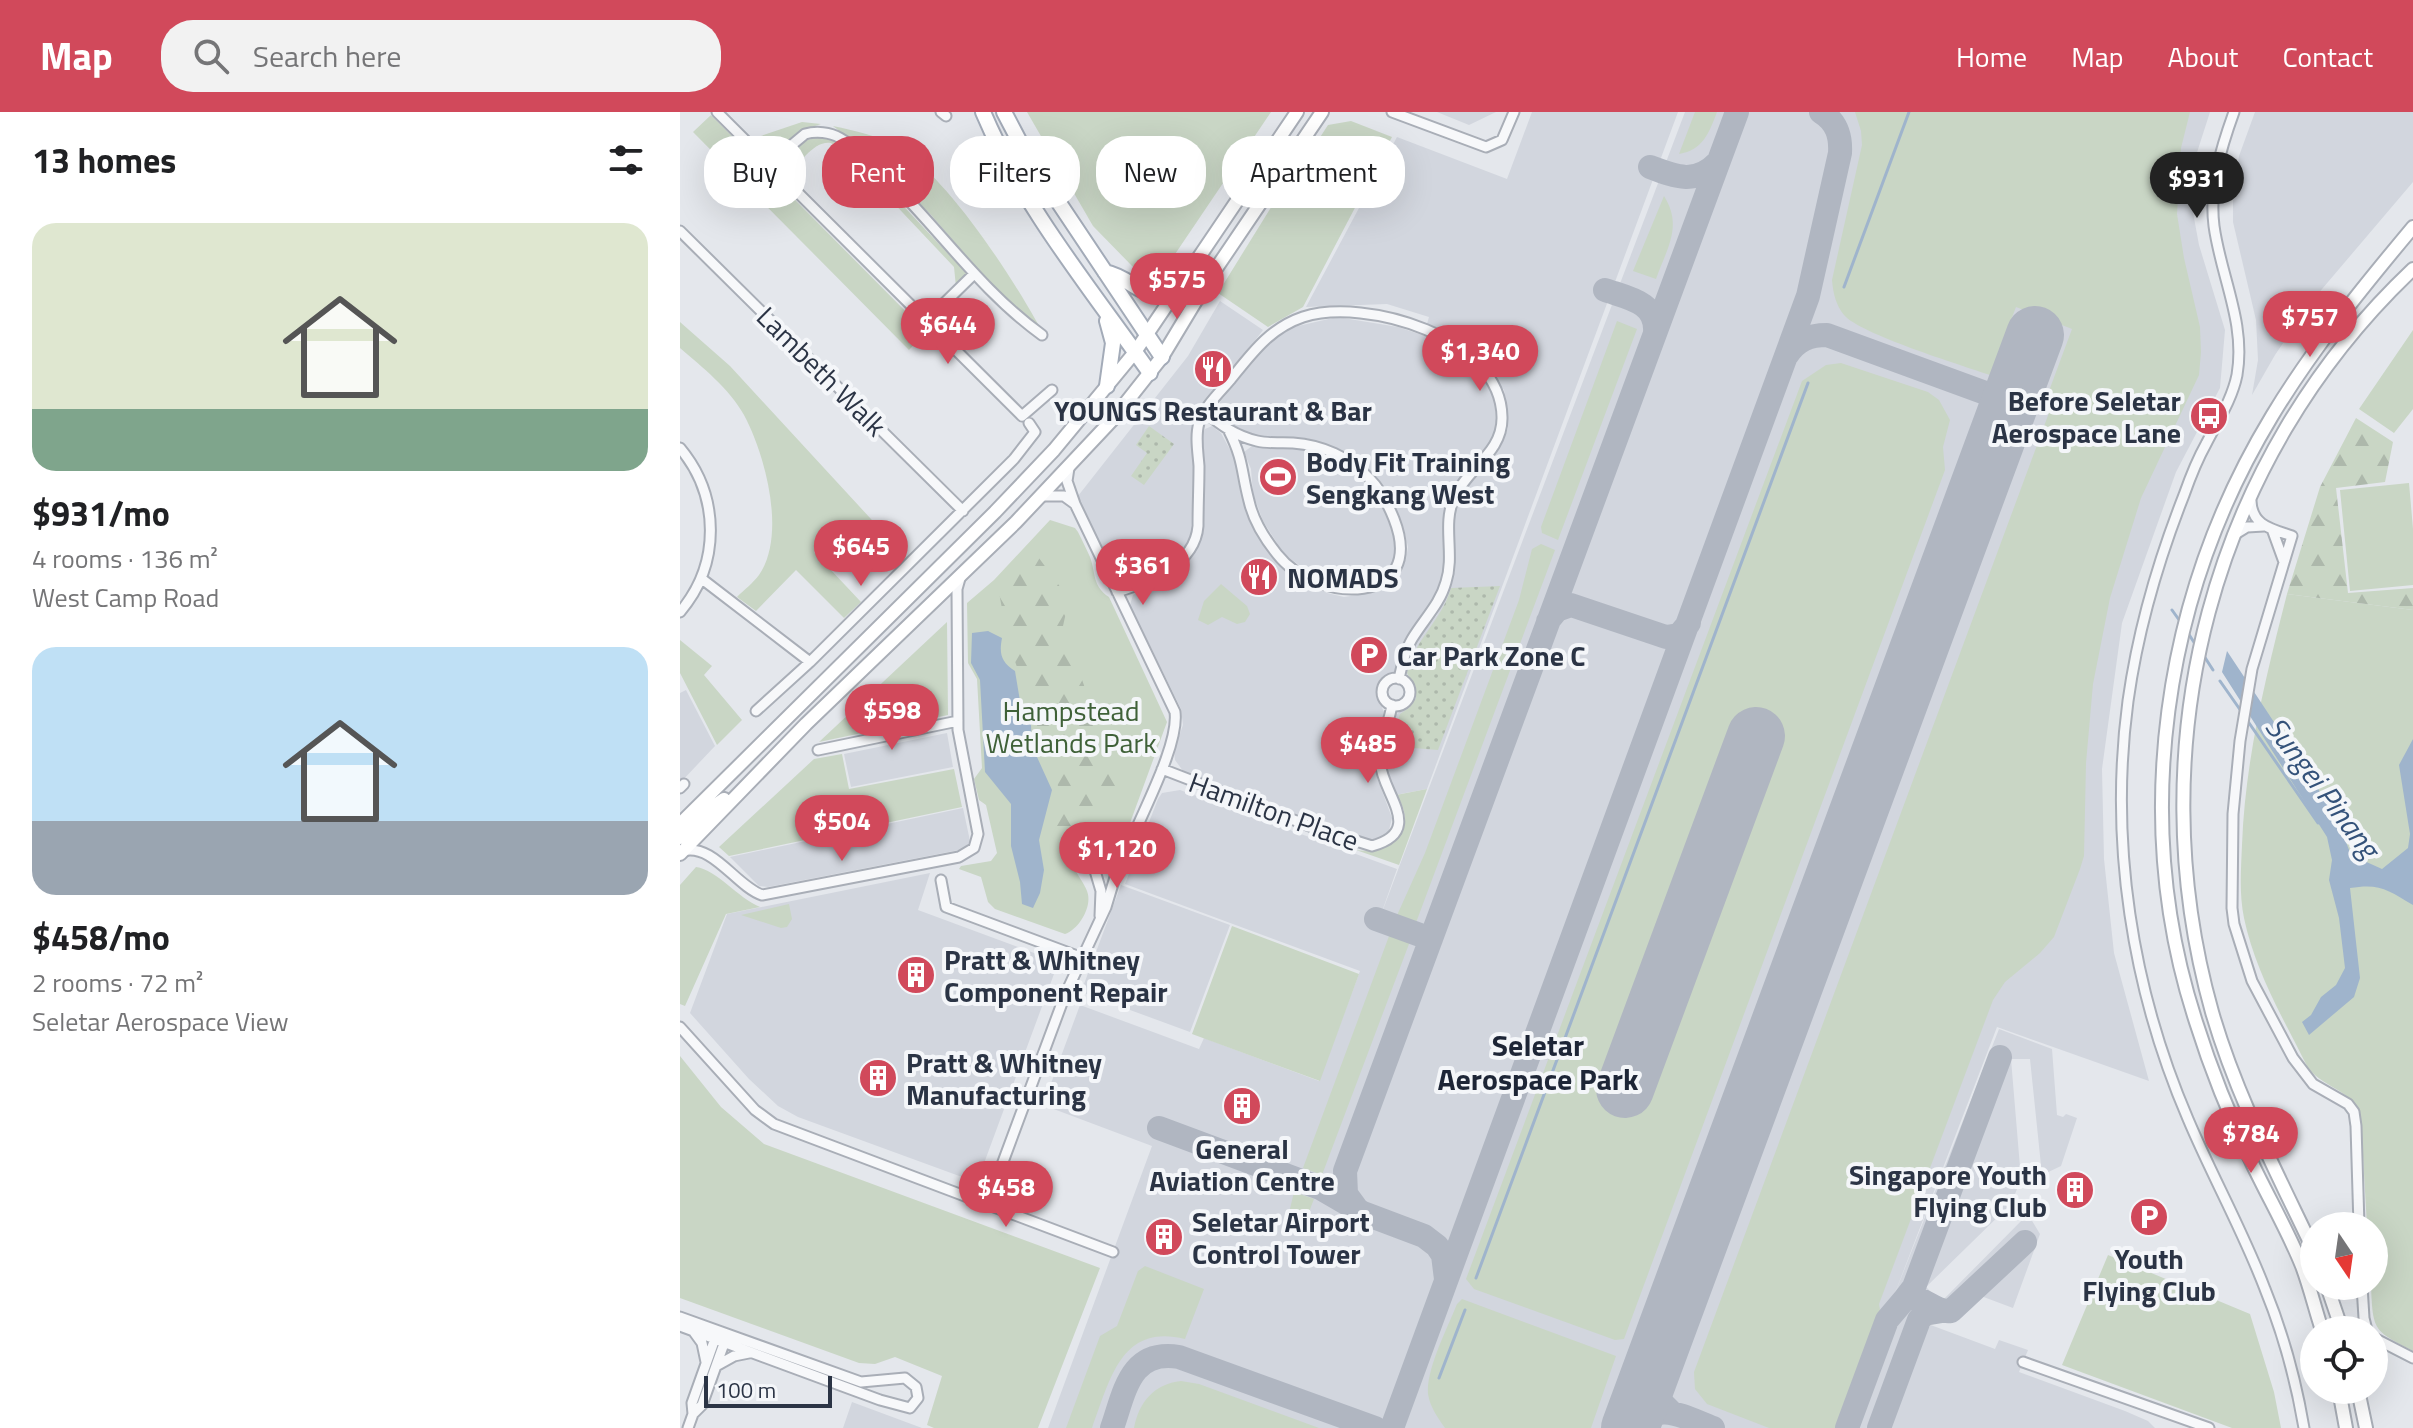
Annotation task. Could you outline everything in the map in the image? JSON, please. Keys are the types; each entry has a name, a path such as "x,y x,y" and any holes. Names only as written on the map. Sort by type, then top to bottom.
{"main road":[{"path":"983,112 1010,165 1048,227 1150,373"},
{"path":"1004,112 1025,152 1162,357"},
{"path":"680,824 1054,450 1135,352 1297,112"},
{"path":"681,848 703,814 744,787 1040,497 1113,419 1162,357 1217,267 1323,113"},
{"path":"2318,1316 2302,1267 2215,1080 2194,1018 2171,911 2163,824 2169,696 2192,595 2235,484 2272,416 2350,304 2413,227"},
{"path":"2300,1222 2233,1073 2213,1013 2185,871 2183,755 2193,676 2204,623 2233,535 2290,420 2322,373 2413,257"},
{"path":"2376,304 2413,269"},
{"path":"1105,272 1116,275 1134,289 1147,292 1160,293 1177,288"},
{"path":"1103,309 1113,343 1107,386"},
{"path":"2264,1147 2270,1176 2282,1202 2274,1209"},
{"path":"2342,1404 2346,1428"},
{"path":"2361,1404 2366,1428"}],"street":[{"path":"717,112 741,136"},
{"path":"1392,112 1486,147 1502,140 1514,112"},
{"path":"2234,112 2218,164 2213,196 2214,225 2238,332 2236,377 2228,403 2204,447 2184,495 2159,566 2139,639 2128,701 2122,764 2122,820 2132,925 2145,992 2188,1118 2226,1197 2274,1313 2304,1428"},
{"path":"803,136 833,134 843,140 912,203 1004,306 1042,335"},
{"path":"806,201 1022,416 1052,390"},
{"name":"Lambeth Walk","path":"680,231 963,511"},
{"path":"926,321 974,274"},
{"path":"1117,592 1160,576 1187,553 1194,542 1198,526 1198,433 1205,412 1268,335 1303,317 1321,313 1359,313 1417,327 1446,338 1486,370 1500,399 1502,417 1500,432 1489,455 1465,480 1455,496 1449,518 1451,549 1447,579 1434,607 1410,642 1399,679"},
{"path":"1205,412 1229,431 1254,441 1300,444 1326,450 1353,464 1370,478 1399,531 1402,549 1391,575 1370,589 1340,590 1292,569 1274,551 1253,513 1240,453 1229,431"},
{"path":"756,711 963,511 1033,437 1035,432 1029,423"},
{"path":"1240,453 1243,445 1254,441"},
{"path":"680,448 693,464 706,489 709,520 709,557 692,598 680,612"},
{"path":"1069,468 1067,481 1075,504 1173,707 1176,725 1162,769 1135,832 1128,839"},
{"path":"1040,497 1064,496 1075,504"},
{"path":"2251,498 2253,517 2268,527 2292,536 2252,669 2240,741 2232,852 2234,924 2252,981 2302,1072 2313,1084 2340,1098 2354,1112 2358,1212"},
{"path":"2233,535 2247,527 2268,527"},
{"path":"2268,527 2284,562"},
{"path":"681,848 711,858 753,892 762,895 929,863 970,852 978,840 958,721 957,589 961,575"},
{"path":"702,579 810,662"},
{"name":"Hamilton Place","path":"1399,679 1406,683 1409,696 1404,703 1392,705 1384,700 1383,687 1389,680 1399,679"},
{"name":"Hamilton Place","path":"1162,769 1285,817 1372,846 1389,838 1399,823 1398,809 1383,779 1380,764 1392,705"},
{"path":"818,750 958,721"},
{"path":"987,1205 1080,957 1106,907 1119,864 1116,848 1106,844 1096,850 1093,864 1101,891 1100,916"},
{"path":"941,880 946,907 1080,957"},
{"path":"680,1027 748,1103 774,1124 1113,1252"},
{"path":"680,1317 722,1336 754,1353 819,1372 861,1382 905,1378 916,1387 918,1398 910,1408 903,1406 819,1372 722,1336 680,1326"},
{"path":"692,1330 702,1343 711,1365"},
{"path":"688,1428 693,1414 702,1405 711,1365 722,1336"},
{"path":"2388,1345 2413,1358"},
{"path":"711,1365 734,1356 754,1353"},
{"path":"2023,1362 2209,1428"}],"shaded area":[{"path":"1437,112 1496,112 1469,125"},
{"path":"1532,112 1678,112 1427,789 1395,795 1386,776 1384,756 1395,715 1408,707 1415,697 1406,675 1409,659 1419,637 1446,598 1455,571 1454,509 1503,441 1508,428 1508,411 1504,390 1480,357 1466,344 1427,324 1429,317 1387,304 1306,307 1359,208 1405,208 1405,140 1507,179"},
{"path":"1685,112 2210,112 2192,168 2192,207 2199,245 2225,330 2220,388 2176,472 2122,623 2102,769 2104,859 2114,953 2149,1081 1997,1027 1890,1306 1999,1029 2052,1049 2057,1115 2077,1118 2061,1166 2042,1175 2030,1059 2011,1059 2021,1179 2011,1204 1926,1287 1941,1302 2028,1214 2040,1234 2013,1308 1981,1296 1952,1323 1936,1320 1928,1324 1995,1349 1999,1340 2028,1350 2019,1372 2125,1411 2148,1421 2155,1428 1048,1428 1152,1146 1043,1105 1080,1005 1199,1049 1204,1038 1319,1081 1360,971 1125,884 1158,799 1162,793 1180,790 1397,869 1379,920"},
{"path":"2255,112 2413,112 2413,182 2311,302 2252,395 2258,360 2256,320 2233,222 2233,198 2239,156"},
{"path":"1220,301 1263,330 1196,418 1191,534 1186,546 1173,560 1147,576 1120,586 1078,496 1188,356"},
{"path":"1337,317 1398,327 1425,336 1457,353 1483,375 1494,398 1496,421 1495,433 1488,447 1458,481 1445,510 1442,580 1430,606 1403,647 1396,675 1381,681 1376,689 1384,712 1376,745 1375,772 1392,818 1389,830 1382,837 1371,840 1186,775 1175,760 1174,751 1183,725 1181,709 1130,605 1133,595 1180,569 1199,544 1203,531 1203,433 1212,426 1221,433 1236,461 1249,521 1272,558 1289,573 1327,593 1344,597 1377,592 1393,580 1406,559 1408,547 1405,534 1388,494 1365,466 1306,438 1253,436 1218,416 1220,402 1269,341 1294,327"},
{"path":"1252,446 1316,451 1333,458 1361,479 1381,504 1394,534 1396,545 1392,564 1386,573 1360,585 1336,584 1314,576 1284,554 1263,521 1253,494 1251,469 1244,452"},
{"path":"686,690 715,746 680,783 680,693"},
{"path":"947,733 953,767 851,787 844,754"},
{"path":"963,808 970,841 964,849 768,887 759,886 730,857"},
{"path":"930,873 918,910 1042,956 1050,962 1054,974 983,1166 978,1174 969,1178 798,1117 778,1106 749,1079 690,1013 727,914"},
{"path":"1121,885 1230,925 1190,1032 1081,992"},
{"path":"852,1402 922,1428 843,1428"}],"green space":[{"path":"1027,112 1271,112 1255,136 1222,136 1222,185 1165,269 1153,274 1134,268 1093,226 1080,204 1080,136 1041,136"},
{"path":"1695,112 1717,112 1708,133 1699,144 1679,154"},
{"path":"1855,112 2190,112 2181,148 2177,214 2200,327 2201,352 2199,375 2141,498 2110,598 2093,684 2086,763 2084,856 2054,937 2005,982 1993,1000 1879,1304 1881,1316 1840,1428 1769,1428 1707,1404 1695,1389 1694,1372 2053,402 2046,399 2072,329 2016,307 1990,375 1890,340 1844,315 1835,299 1832,280 1862,145"},
{"path":"711,115 732,136 704,136 704,143 693,132"},
{"path":"1351,121 1389,136 1321,136 1328,125"},
{"path":"802,122 821,124 796,136 761,136"},
{"path":"833,126 871,136 846,136"},
{"path":"822,136 822,144 806,155 806,141"},
{"path":"934,177 950,195 950,208 961,208 994,253 1038,324 1035,326 995,290 924,208 934,208"},
{"path":"1664,196 1670,207 1673,227 1656,279 1633,271"},
{"path":"768,208 803,208 926,332 909,350"},
{"path":"898,208 905,208 968,275 956,287 954,267"},
{"path":"1271,208 1355,208 1303,307 1268,327 1218,293"},
{"path":"1617,321 1637,329 1558,540 1542,533 1541,527"},
{"path":"680,322 730,366 906,557 893,570 848,521 814,552 861,602 844,618 796,570 756,611 737,597 759,575 767,558 771,539 770,495 759,451 744,415 715,379 680,348"},
{"path":"2413,330 2413,409 2394,433 2359,409"},
{"path":"1841,363 1928,392 1939,400 1950,420 1943,447 1945,470 1624,1339 1615,1340 1474,1289 1466,1279 1802,381 1826,365"},
{"path":"2356,418 2393,442 2385,482 2336,488 2348,593 2413,588 2413,610 2287,594 2320,487"},
{"path":"1149,426 1174,444 1144,485 1131,476 1147,453 1136,445"},
{"path":"2409,483 2413,585 2350,591 2340,490"},
{"name":"Hampstead Wetlands Park","path":"1050,520 1075,528 1078,532 1090,557 1097,584 1109,597 1167,722 1130,823 1124,830 1114,833 1095,826 1088,829 1074,868 1087,891 1088,903 1080,922 1065,934 995,909 988,902 981,877 959,869 961,866 991,861 997,853 986,805 979,800 974,779 982,768 977,679 968,663 967,603 994,580"},
{"path":"1541,544 1555,550 1414,928 1394,922 1425,853 1519,600 1532,549"},
{"path":"1036,554 1069,599 1063,626 1097,722 1090,741 1119,763 1117,786 1103,810 1093,805 1087,823 1064,862 1044,832 1066,797 1058,786 1008,641 998,587"},
{"path":"1221,584 1247,606 1250,614 1245,622 1237,624 1222,617 1208,625 1198,620 1204,601"},
{"path":"1500,586 1438,750 1389,746 1400,714 1416,698 1407,673 1411,661 1451,588"},
{"path":"2287,594 2413,610 2413,1351 2388,1337 2388,1316 2374,1316 2372,1300 2388,1300 2388,1212 2366,1212 2361,1121 2357,1110 2346,1096 2308,1068 2263,976 2242,909 2241,863 2247,781 2264,687"},
{"path":"947,622 948,715 819,742"},
{"path":"680,640 712,666 704,675 742,720 717,745 680,673"},
{"path":"842,754 849,789 954,769 962,807 729,856 719,847 814,759"},
{"path":"1427,789 1399,865 1356,850 1369,851 1390,844 1398,837 1405,818 1396,795"},
{"path":"696,867 712,873 760,907 726,914 685,1006 680,1004 680,885"},
{"path":"789,904 792,919 787,927 781,928 741,915"},
{"path":"1232,926 1359,974 1320,1081 1192,1034"},
{"path":"1392,928 1412,936 1322,1175 1303,1168"},
{"path":"680,1056 721,1107 764,1144 1100,1268 1038,1428 934,1428 927,1425 942,1376 895,1357 875,1364 859,1363 680,1298"},
{"path":"1294,1192 1314,1199 1304,1225 1296,1223 1289,1213"},
{"path":"2108,1255 2250,1314 2274,1392 2281,1428 2232,1428 2062,1365"},
{"path":"1145,1266 1204,1289 1185,1339 1163,1336 1146,1340 1132,1348 1112,1375 1092,1428 1066,1428 1100,1336 1117,1326 1138,1271"},
{"path":"1462,1299 1616,1356 1591,1428 1445,1428 1431,1403 1428,1384 1438,1348"},
{"path":"1181,1381 1199,1384 1319,1428 1134,1428 1149,1396 1163,1386"}],"water":[{"path":"988,631 1002,638 1002,657 1015,671 1022,713 1031,725 1032,746 1052,790 1039,840 1044,870 1040,893 1033,908 1022,904 1011,846 1011,804 985,772 980,680 971,663 972,633"},
{"path":"2227,651 2336,816 2351,855 2382,869 2408,848 2410,834 2399,765 2413,739 2413,905 2383,889 2369,886 2350,888 2360,978 2354,997 2309,1035 2302,1022 2311,1015 2321,997 2336,985 2345,968 2339,918 2329,880 2332,860 2327,837 2222,672"}],"waterway":[{"path":"1844,287 1909,112"},
{"path":"1476,1278 1808,383"},
{"path":"2172,610 2182,624"},
{"path":"2188,633 2197,647"},
{"path":"2204,656 2213,670"},
{"name":"Sungei Pinang","path":"2220,681 2241,711"},
{"name":"Sungei Pinang","path":"2247,720 2318,823"},
{"path":"1439,1378 1465,1310"}],"taxiway":[{"path":"1357,1209 1346,1194 1345,1171 1737,112"},
{"path":"1392,1428 1808,296 1840,153 1837,130 1821,112"},
{"path":"1650,167 1686,177 1702,174 1718,162"},
{"path":"1605,290 1646,308 1651,314 1655,332"},
{"path":"1787,355 1804,339 1827,335 2010,402"},
{"path":"1548,621 1557,610 1571,605 1666,637 1679,635 1689,623"},
{"path":"1376,919 1431,939"},
{"path":"1904,1300 1914,1287 2000,1057"},
{"path":"1159,1128 1320,1188 1363,1213 1424,1236 1443,1255 1446,1279"},
{"path":"1847,1428 1887,1320 1904,1300 1916,1298 1940,1310 1951,1311 2025,1242"},
{"path":"1879,1428 1919,1320 1924,1314 1942,1311"},
{"path":"1112,1428 1132,1376 1140,1366 1163,1356 1179,1357 1375,1428"},
{"path":"1650,1374 1655,1396 1671,1412"},
{"path":"1631,1428 1641,1419 1661,1413 1681,1415 1713,1428"}],"runway":[{"path":"1630,1428 2035,335"},
{"path":"1625,1089 1756,736"}],"place":[{"name":"YOUNGS Restaurant & Bar","path":"1213,369"},
{"name":"Before Seletar Aerospace Lane","path":"2209,416"},
{"name":"Body Fit Training Sengkang West","path":"1278,477"},
{"name":"NOMADS","path":"1259,577"},
{"name":"Car Park Zone C","path":"1369,655"},
{"name":"Pratt & Whitney Component Repair","path":"916,975"},
{"name":"Pratt & Whitney Manufacturing","path":"878,1078"},
{"name":"General Aviation Centre","path":"1242,1106"},
{"name":"Singapore Youth Flying Club","path":"2075,1190"},
{"name":"Youth Flying Club","path":"2149,1217"},
{"name":"Seletar Airport Control Tower","path":"1164,1237"}],"district":[{"name":"Seletar Aerospace Park","path":"1538,1062"}]}
